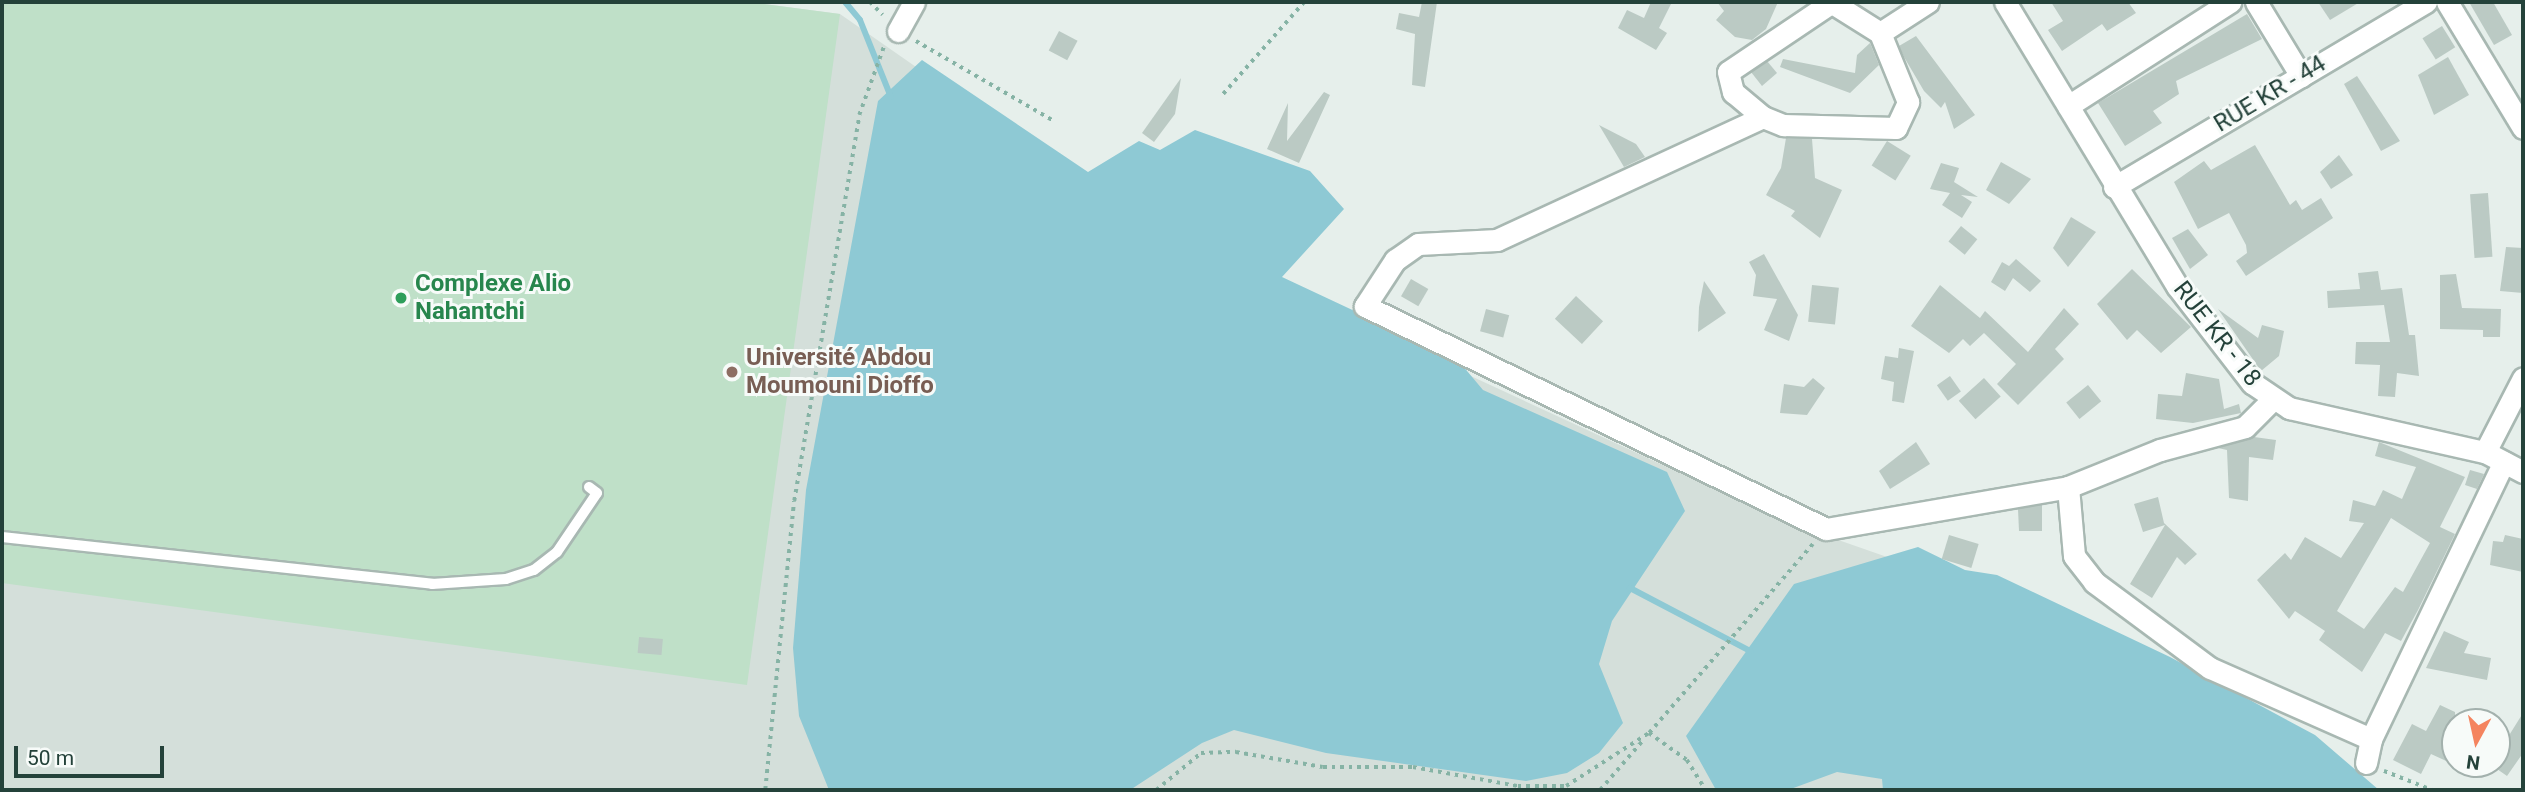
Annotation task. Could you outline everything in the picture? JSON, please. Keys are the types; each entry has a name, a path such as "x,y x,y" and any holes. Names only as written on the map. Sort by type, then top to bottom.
{"street":[{"path":"898,31 914,2"},
{"path":"1832,2 1880,33 1908,102 1896,128 1783,125 1763,117 1733,92 1728,72 1832,2"},
{"path":"1880,33 1928,2"},
{"name":"RUE KR - 18","path":"2004,2 2114,187 2207,330 2272,400 2494,457 2523,472"},
{"path":"2068,106 2230,2"},
{"path":"2256,2 2301,76"},
{"name":"RUE KR - 44","path":"2114,187 2426,2"},
{"path":"2447,2 2523,128"},
{"path":"1763,117 1497,240 1406,249 1365,306 1826,529 2068,487 2160,450 2245,426 2272,400"},
{"path":"2366,763 2371,739 2494,457 2523,378"},
{"path":"2068,487 2074,556 2094,582 2210,668 2371,739"}],"lane":[{"path":"2,537 432,584 506,579 534,570 557,552 597,493 589,487"}],"path":[{"path":"870,2 898,31 1054,121"},
{"path":"1223,94 1304,2"},
{"path":"765,790 794,501 859,115 880,52 898,31"},
{"path":"1600,790 1826,529"},
{"path":"1156,790 1201,753 1236,752 1323,767 1413,767 1518,786 1566,786 1649,733"},
{"path":"1649,733 1687,760 1706,790"},
{"path":"2366,763 2432,790"}],"shaded area":[{"name":"Université Abdou Moumouni Dioffo","path":"2,2 749,2 840,14 1140,223 1784,521 1950,579 2353,790 2,790"}],"green space":[{"name":"Complexe Alio Nahantchi","path":"2,2 749,2 840,14 747,685 2,583"}],"water":[{"path":"922,60 1088,172 1139,141 1160,150 1195,130 1310,171 1344,209 1282,277 1457,359 1483,390 1667,472 1685,511 1612,621 1599,664 1623,723 1599,753 1567,773 1526,781 1326,753 1234,730 1202,743 1130,790 829,790 799,716 793,648 806,490 878,101"},
{"path":"1918,547 1965,570 1997,575 2170,657 2315,735 2379,790 1883,790 1882,779 1837,772 1788,790 1716,790 1686,736 1794,584"}],"building":[{"path":"1422,2 1437,2 1425,87 1412,85 1415,34 1396,29 1399,13 1419,17"},
{"path":"1651,2 1672,2 1659,28 1667,33 1656,50 1618,28 1627,10 1644,18"},
{"path":"1717,2 1778,2 1766,29 1752,40 1735,37 1716,20 1724,11"},
{"path":"2051,2 2128,2 2136,13 2107,31 2102,24 2062,51 2048,30 2063,21"},
{"path":"2318,2 2360,2 2330,20"},
{"path":"2469,2 2493,2 2512,35 2494,45"},
{"path":"2247,14 2262,39 2176,81 2179,94 2153,111 2162,123 2125,146 2098,103"},
{"path":"2442,26 2455,47 2436,59 2422,38"},
{"path":"1059,31 1078,41 1067,60 1049,50"},
{"path":"1916,36 1975,115 1954,129 1945,102 1941,108 1924,91 1899,46"},
{"path":"1870,43 1879,65 1850,93 1780,67 1783,59 1855,73 1857,55"},
{"path":"2448,57 2469,95 2434,115 2418,75"},
{"path":"1767,61 1777,73 1762,86 1751,72"},
{"path":"2357,76 2400,141 2381,151 2344,84"},
{"path":"1181,78 1175,114 1154,142 1142,133"},
{"path":"1324,92 1330,95 1299,163 1267,149 1288,103 1287,141"},
{"path":"1599,125 1636,144 1645,157 1624,167"},
{"path":"1786,138 1812,139 1815,178 1842,190 1820,238 1791,216 1795,211 1766,195 1781,168"},
{"path":"1887,141 1911,156 1895,180 1872,166"},
{"path":"2255,145 2290,205 2296,200 2302,210 2321,198 2333,218 2246,276 2236,261 2247,253 2246,245 2229,213 2198,229 2174,182 2204,161 2211,170"},
{"path":"2339,155 2353,175 2331,189 2320,172"},
{"path":"2001,162 2031,179 2009,204 1986,190"},
{"path":"1941,163 1959,168 1954,182 1978,197 1961,195 1972,202 1962,218 1942,205 1950,193 1930,189"},
{"path":"2488,193 2492,257 2475,258 2470,194"},
{"path":"2071,217 2096,232 2068,267 2053,248"},
{"path":"1961,226 1977,239 1965,255 1948,242"},
{"path":"2188,229 2208,255 2190,269 2172,238"},
{"path":"2506,247 2523,248 2523,293 2500,291"},
{"path":"1764,254 1798,315 1789,341 1764,330 1777,299 1753,296 1756,275 1749,262"},
{"path":"2016,259 2041,281 2030,292 2013,278 2005,291 1991,282 2002,262 2009,266"},
{"path":"2132,269 2191,327 2161,353 2137,330 2127,340 2097,304"},
{"path":"2378,271 2381,290 2402,288 2409,335 2415,335 2419,376 2397,373 2395,397 2378,396 2380,365 2355,364 2356,342 2390,342 2384,305 2328,308 2327,291 2360,289 2358,273"},
{"path":"2456,274 2462,308 2501,309 2500,337 2483,337 2483,330 2440,329 2440,275"},
{"path":"1411,279 1428,289 1418,306 1401,296"},
{"path":"1704,281 1726,313 1698,332 1699,307"},
{"path":"1812,285 1839,288 1835,325 1808,322"},
{"path":"1940,285 1980,318 1985,311 2028,352 2064,308 2079,324 2055,349 2064,359 2018,405 1997,384 2016,364 1984,333 1970,346 1963,339 1949,353 1911,326"},
{"path":"1576,296 1603,321 1582,344 1555,319"},
{"path":"1486,309 1509,315 1503,337 1480,331"},
{"path":"2218,309 2258,338 2262,325 2284,331 2279,356 2261,371"},
{"path":"1899,348 1914,351 1904,403 1892,401 1894,382 1881,379 1885,356 1898,358"},
{"path":"2186,373 2219,379 2224,409 2239,404 2241,413 2193,423 2156,419 2158,394 2182,396"},
{"path":"1950,376 1961,392 1948,401 1937,385"},
{"path":"1813,378 1825,388 1807,415 1780,413 1784,384 1804,387"},
{"path":"1984,378 2001,397 1975,419 1959,401"},
{"path":"2088,385 2101,401 2079,419 2066,403"},
{"path":"2254,437 2276,440 2273,460 2249,457 2248,501 2229,498 2227,450 2218,448"},
{"path":"1916,442 1930,464 1890,489 1879,471"},
{"path":"2379,442 2465,477 2440,527 2455,534 2418,610 2401,641 2385,633 2362,672 2319,640 2325,631 2295,611 2289,619 2257,580 2285,553 2291,560 2305,537 2341,558 2364,523 2349,521 2353,500 2375,506 2383,490 2402,499 2416,467 2375,456","holes":["2391,518 2430,543 2403,592 2395,587 2364,629 2337,611"]},
{"path":"2470,470 2484,474 2477,489 2465,485"},
{"path":"2158,497 2164,523 2197,554 2185,565 2177,557 2152,598 2130,584 2165,525 2143,532 2134,504"},
{"path":"2042,505 2042,531 2019,531 2018,509"},
{"path":"1949,535 1979,544 1971,568 1942,559"},
{"path":"2505,535 2523,539 2523,572 2490,565 2493,541 2503,542"},
{"path":"2444,631 2469,642 2464,653 2491,658 2487,680 2426,668"},
{"path":"639,637 663,639 662,655 638,653"},
{"path":"2440,705 2446,708 2441,708 2441,759 2431,754 2421,774 2393,760 2412,724 2426,731"},
{"path":"2523,713 2523,753 2511,770 2511,732"}],"waterway":[{"path":"845,2 860,20 891,97"},
{"path":"1630,588 1750,651"}],"place":[{"name":"Complexe Alio Nahantchi","path":"401,298"},
{"name":"Université Abdou Moumouni Dioffo","path":"732,372"}]}
